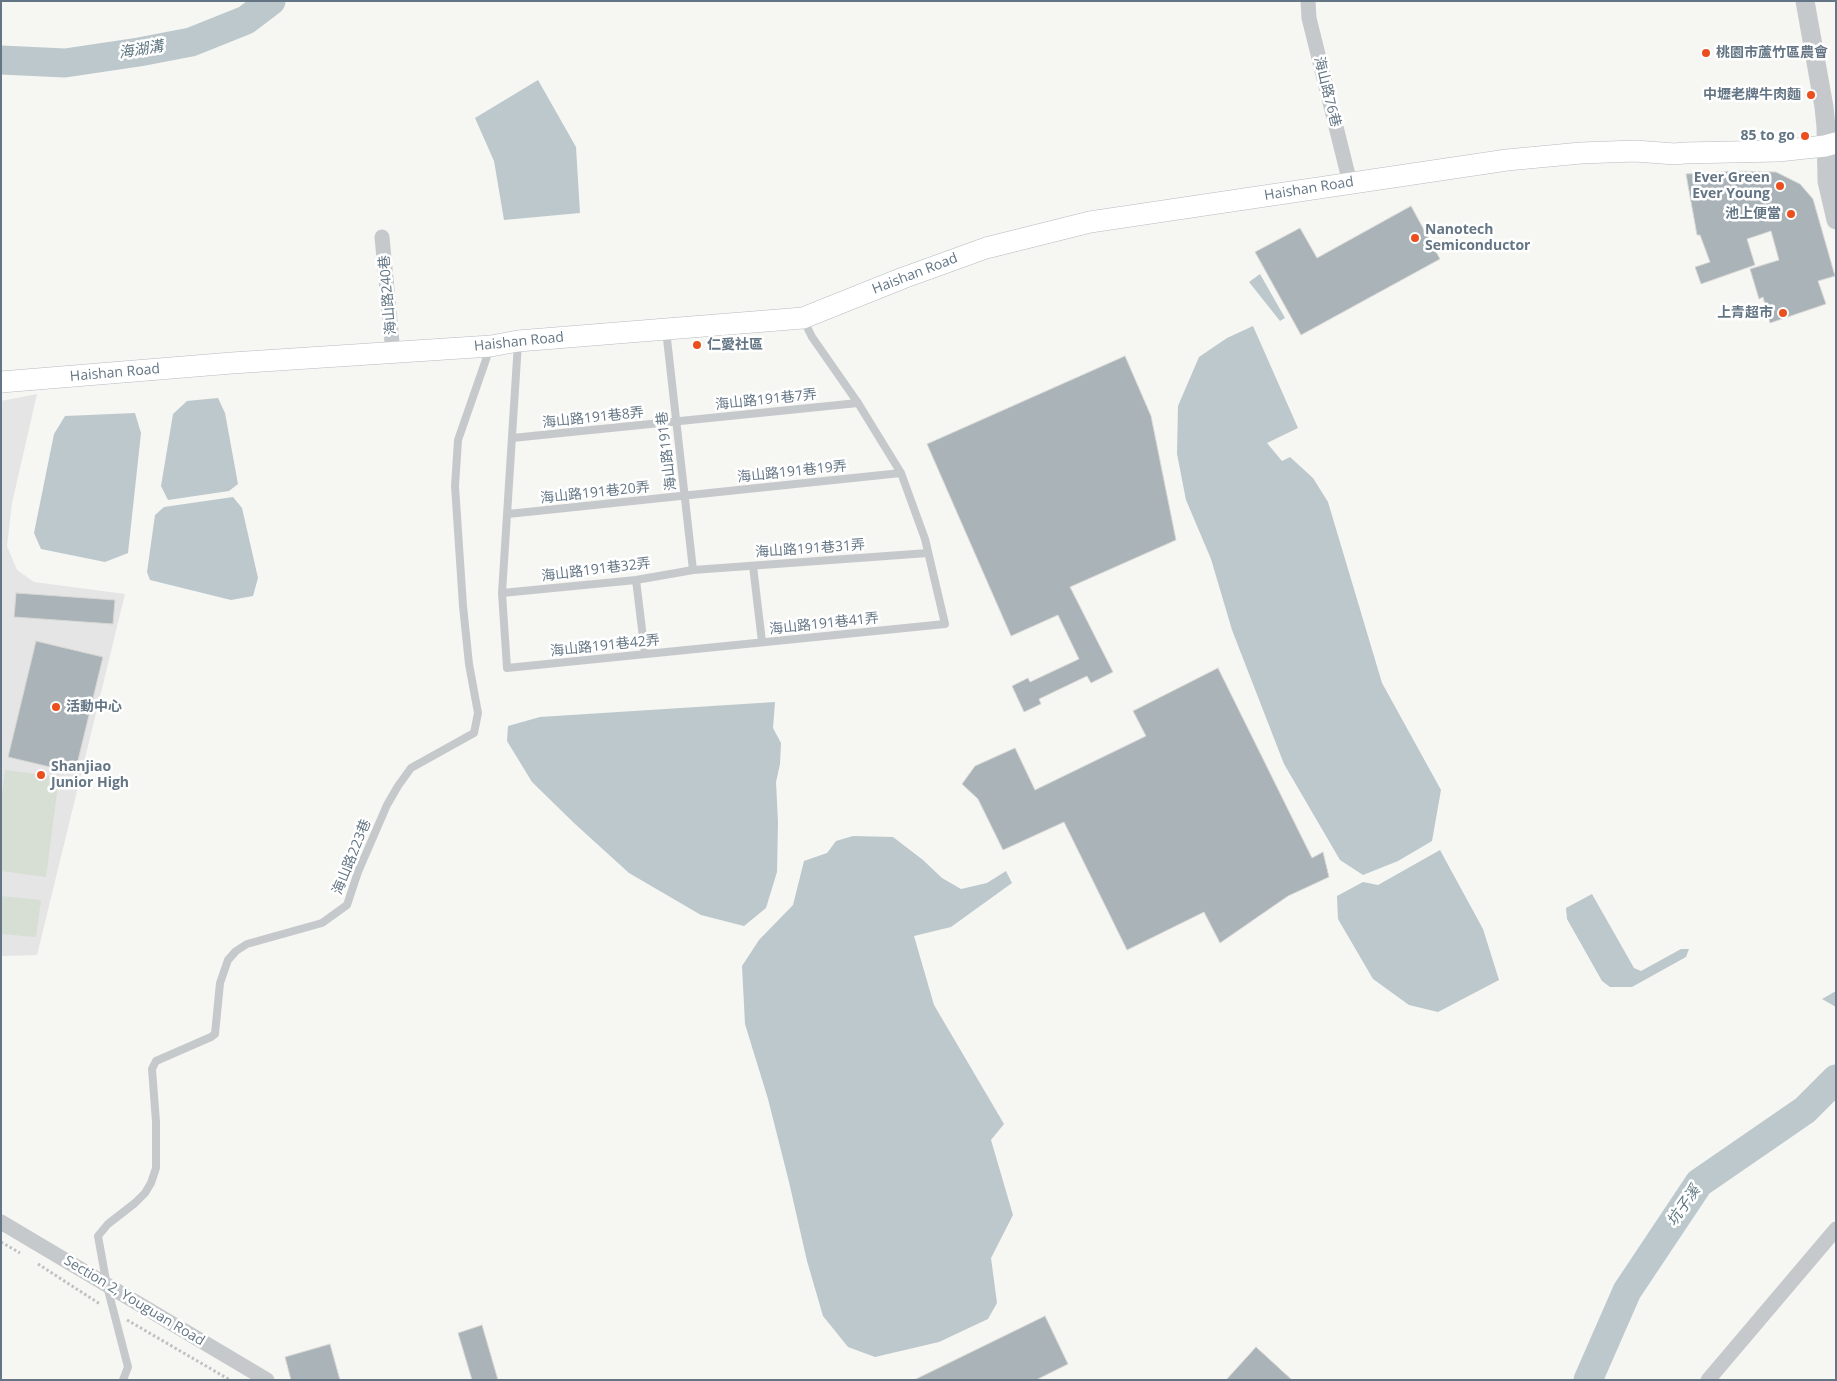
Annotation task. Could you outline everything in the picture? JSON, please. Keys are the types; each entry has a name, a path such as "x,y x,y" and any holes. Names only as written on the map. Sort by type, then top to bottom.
{"main road":[{"name":"Haishan Road","path":"1,382 232,363 491,346 518,341 803,318 903,278 986,248 1090,222 1507,160 1581,153 1778,152 1831,145"}],"street":[{"name":"海山路76巷","path":"1308,1 1309,18 1350,183"},
{"path":"1805,1 1826,127 1831,145 1827,181 1836,220"},
{"name":"海山路240巷","path":"382,237 393,353"},
{"name":"Section 2, Youguan Road","path":"1,1222 267,1380"},
{"path":"1708,1380 1836,1228"}],"lane":[{"path":"803,318 812,338 858,402 901,473 928,552"},
{"name":"海山路191巷","path":"666,328 693,570"},
{"path":"502,593 518,341"},
{"name":"海山路223巷","path":"107,1286 98,1236 108,1224 145,1192 151,1183 156,1168 156,1122 152,1069 156,1061 216,1034 220,983 228,960 236,950 247,944 322,923 346,905 387,805 398,786 412,768 474,733 478,713 467,644 454,486 458,440 491,346"},
{"name":"海山路191巷7弄","path":"676,422 858,402"},
{"name":"海山路191巷8弄","path":"512,438 676,422"},
{"name":"海山路191巷19弄","path":"685,496 901,473"},
{"name":"海山路191巷20弄","path":"508,514 685,496"},
{"name":"海山路191巷31弄","path":"693,570 928,552"},
{"name":"海山路191巷41弄","path":"705,648 944,624 928,552"},
{"path":"753,566 762,642"},
{"name":"海山路191巷32弄","path":"502,593 636,580 693,570"},
{"path":"636,580 646,654"},
{"name":"海山路191巷42弄","path":"502,593 507,668 705,648"},
{"path":"107,1286 128,1367 123,1380"}],"shaded area":[{"path":"538,80 576,147 580,213 504,220 494,161 475,118"},
{"path":"1260,274 1285,318 1280,321 1249,282"},
{"path":"1253,326 1298,428 1267,443 1282,461 1290,457 1313,478 1328,502 1382,683 1441,790 1432,841 1398,861 1363,875 1340,860 1284,764 1232,630 1211,559 1186,500 1177,454 1178,406 1199,357 1227,338"},
{"name":"Shanjiao Junior High","path":"37,394 12,503 7,546 17,570 34,582 125,594 37,955 1,956 1,401"},
{"path":"218,398 225,413 238,484 229,491 168,500 161,486 173,414 187,401"},
{"path":"135,413 141,433 128,553 105,562 41,549 34,533 54,434 65,416"},
{"path":"233,497 242,508 258,578 253,596 231,600 150,580 147,572 155,515 164,507"},
{"path":"775,702 773,728 781,743 780,764 776,782 778,822 777,872 766,908 744,926 701,915 629,873 532,782 507,741 508,726 540,717"},
{"path":"5,770 59,777 46,877 1,871 1,802"},
{"path":"853,836 893,837 923,860 942,878 961,889 987,883 1006,871 1012,883 951,927 914,936 934,1005 1004,1124 991,1140 1013,1215 991,1258 997,1303 988,1319 939,1342 875,1357 848,1347 823,1316 807,1261 768,1099 745,1024 742,966 759,940 793,905 804,861 827,853 836,841"},
{"path":"1440,850 1483,929 1499,980 1438,1012 1409,1005 1373,979 1338,919 1337,896 1363,882 1378,885"},
{"path":"1592,894 1634,968 1641,971 1681,949 1689,949 1686,957 1632,987 1610,987 1602,981 1567,919 1566,908"},
{"path":"1,896 41,900 36,937 1,934"},
{"path":"1836,991 1836,1007 1822,999"}],"building":[{"path":"1733,171 1776,172 1800,184 1813,199 1835,276 1818,281 1826,304 1770,323 1763,297 1759,299 1750,269 1779,260 1771,231 1747,239 1755,265 1701,284 1695,267 1710,262 1700,235 1697,235 1686,174"},
{"path":"1411,206 1440,259 1301,335 1255,252 1300,228 1317,258"},
{"path":"1125,356 1151,416 1176,540 1070,587 1113,672 1091,683 1087,676 1039,699 1041,704 1024,712 1012,686 1028,678 1030,682 1079,659 1058,615 1011,636 927,444"},
{"path":"16,593 115,600 113,624 14,617"},
{"name":"活動中心","path":"36,641 103,657 75,773 8,757"},
{"path":"1218,668 1312,858 1323,852 1329,877 1288,896 1220,943 1204,912 1127,950 1064,822 1003,850 978,799 962,784 975,766 1015,748 1035,790 1146,736 1133,711"},
{"path":"1045,1316 1068,1364 1036,1380 914,1380"},
{"path":"482,1325 498,1380 472,1380 458,1333"},
{"path":"330,1344 340,1380 291,1380 285,1357"},
{"path":"1256,1347 1292,1380 1226,1380"}],"waterway":[{"name":"海湖溝","path":"1,60 65,63 191,42 246,20 271,1"},
{"name":"坑子溪","path":"1588,1380 1627,1291 1699,1183 1805,1110 1836,1079"}],"place":[{"name":"桃園市蘆竹區農會","path":"1706,53"},
{"name":"中壢老牌牛肉麵","path":"1811,95"},
{"name":"85 to go","path":"1805,136"},
{"name":"Ever Green Ever Young","path":"1780,186"},
{"name":"池上便當","path":"1791,214"},
{"name":"Nanotech Semiconductor","path":"1415,238"},
{"name":"上青超市","path":"1783,313"},
{"name":"仁愛社區","path":"697,345"},
{"name":"活動中心","path":"56,707"},
{"name":"Shanjiao Junior High","path":"41,775"}]}
